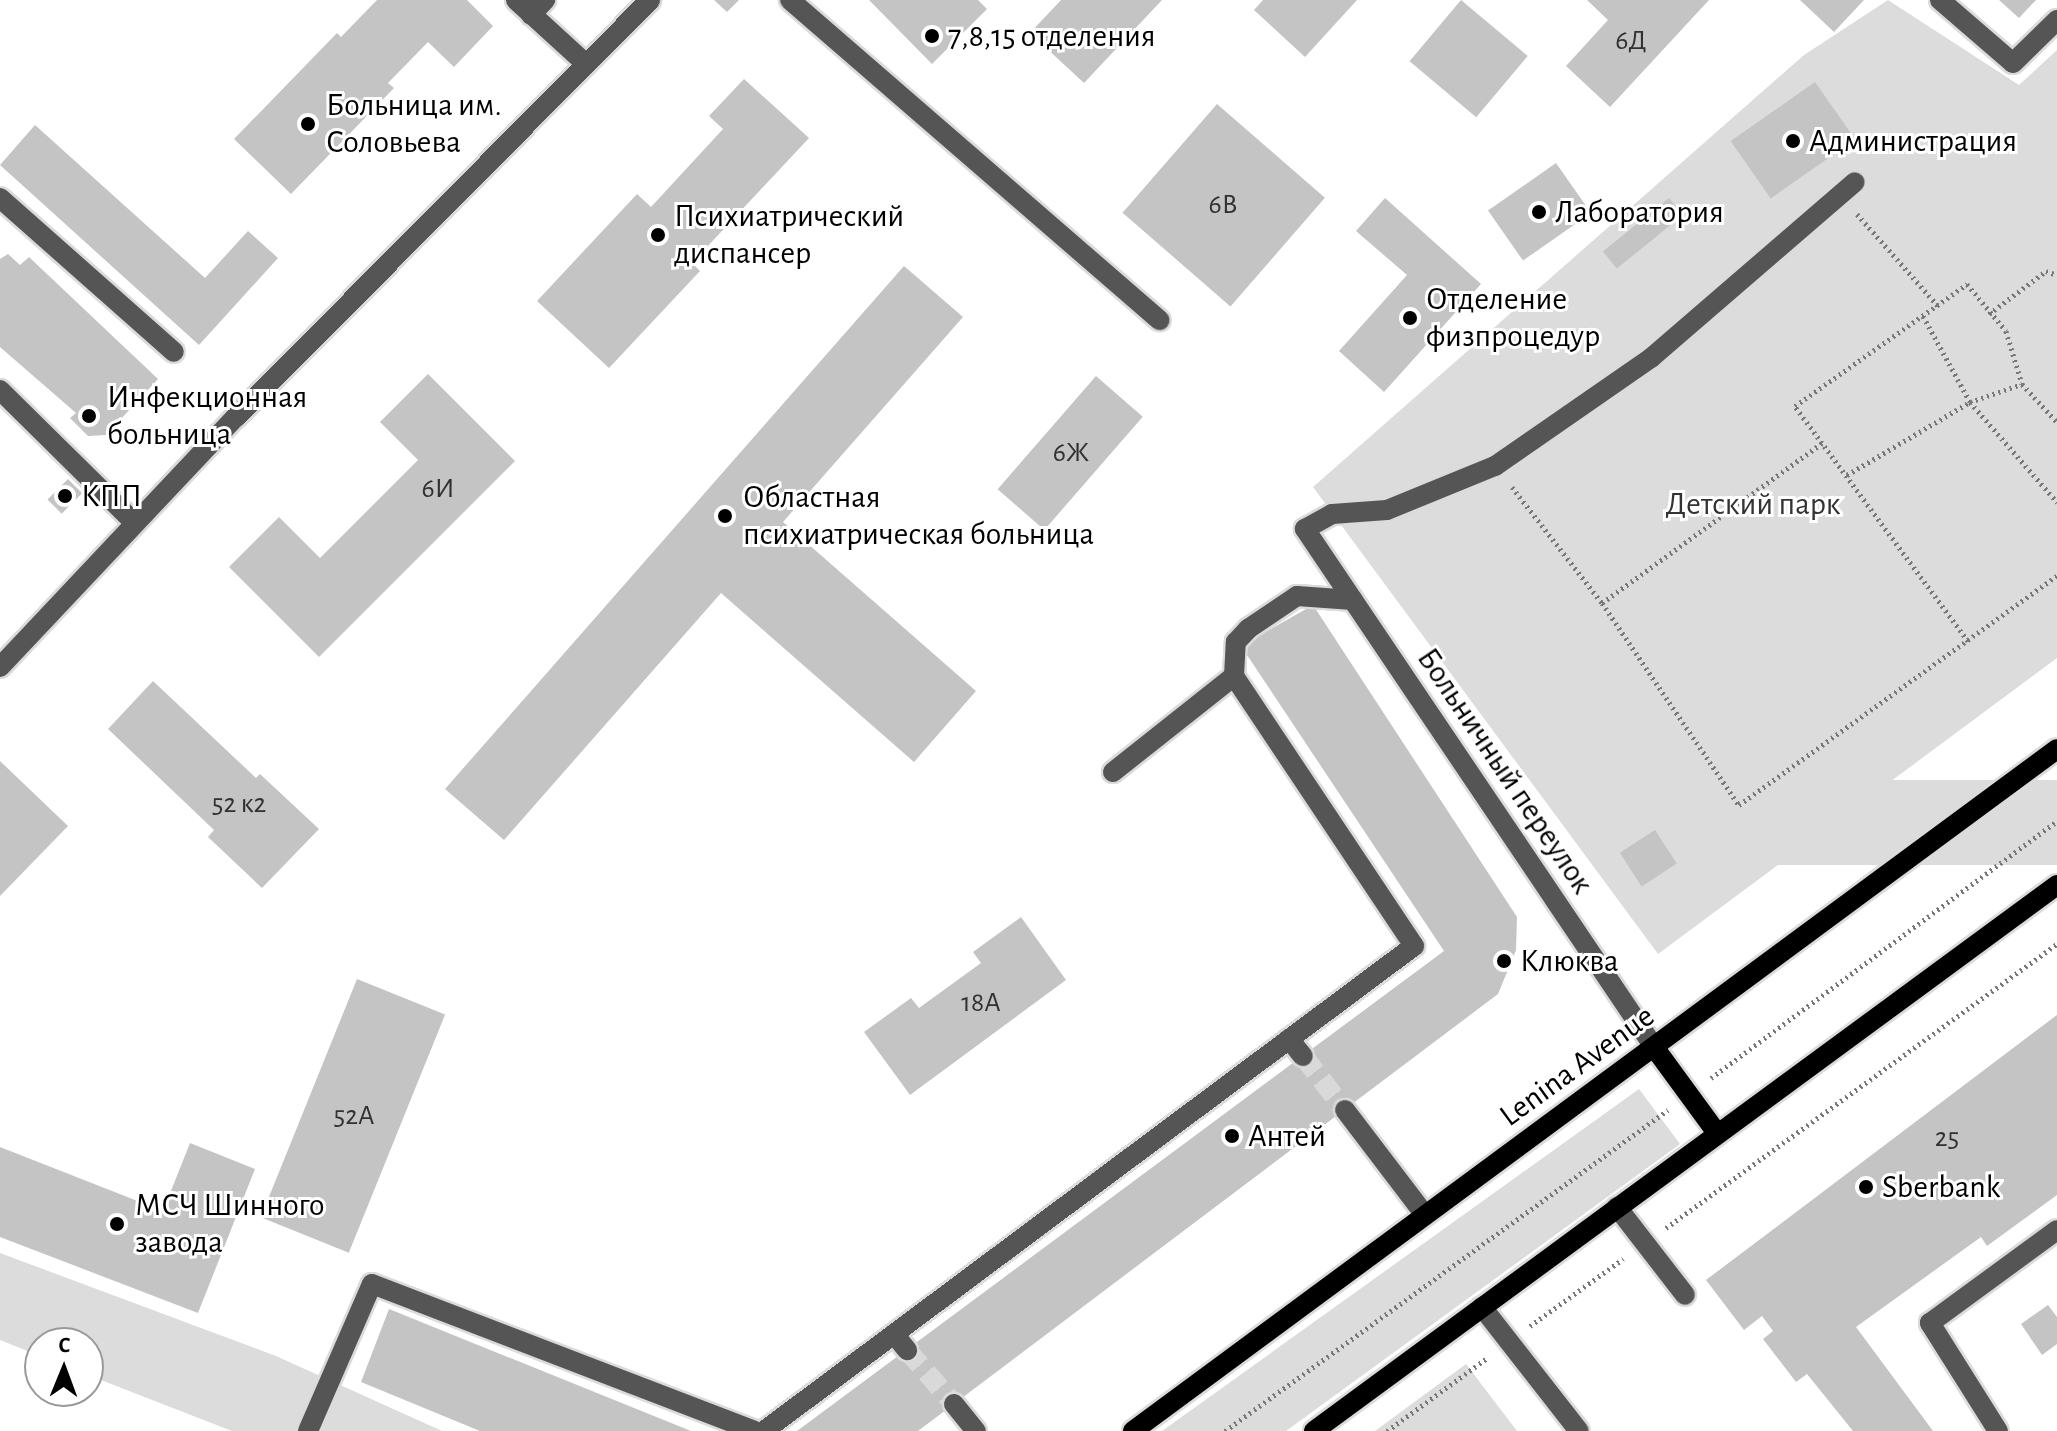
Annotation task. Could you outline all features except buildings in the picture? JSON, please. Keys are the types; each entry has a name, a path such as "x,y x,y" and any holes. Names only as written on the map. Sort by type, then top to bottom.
{"main road":[{"name":"Lenina Avenue","path":"1133,1431 2057,749"},
{"path":"1314,1431 2057,885"},
{"path":"1654,1047 1717,1133"}],"street":[{"path":"516,0 538,8 586,64"},
{"path":"0,667 134,522 650,0"},
{"path":"790,0 1160,320"},
{"path":"1940,0 2013,63 2057,20"},
{"path":"1495,466 1651,358 1848,188"},
{"path":"0,198 174,352"},
{"path":"0,390 134,522"},
{"name":"Больничный переулок","path":"1495,466 1387,510 1332,514 1305,529 1654,1047"},
{"path":"764,1431 901,1342 1289,1039 1414,946 1234,676 1236,642 1297,596 1353,600"},
{"path":"1113,772 1234,676"},
{"path":"1289,1039 1303,1056"},
{"path":"1345,1110 1425,1215"},
{"path":"1617,1207 1685,1295"},
{"path":"1998,1431 1930,1323 2057,1230"},
{"path":"308,1431 372,1284 754,1431"},
{"path":"1482,1307 1579,1431"},
{"path":"954,1404 976,1431"}],"path":[{"path":"1848,188 1938,306"},
{"path":"1989,314 2046,271 2057,275"},
{"path":"1968,641 1795,406 1967,284 2006,331 2022,384 2057,422"},
{"path":"1923,316 1970,402 2057,502"},
{"path":"1847,475 1970,402 2022,384"},
{"path":"1602,603 1822,443"},
{"path":"1495,466 1602,603 1739,805 2057,576"},
{"path":"1225,1431 1689,1095 2057,821"},
{"path":"1387,1431 2057,944"}],"green space":[{"name":"Детский парк","path":"1888,0 2019,85 2057,50 2057,658 1658,954 1313,487 1804,55"},
{"path":"1603,780 2057,780 2057,865 1603,865"},
{"path":"1639,1089 1680,1144 1286,1431 1162,1431"},
{"path":"0,1253 276,1356 442,1431 232,1431 104,1381 104,1327 24,1327 24,1350 0,1340"},
{"path":"1466,1364 1517,1431 1375,1431"}],"tunnel":[{"path":"1303,1056 1345,1110"},
{"path":"907,1350 954,1404"}],"place":[{"name":"7,8,15 отделения","path":"932,36"},
{"name":"Больница им. Соловьева","path":"308,124"},
{"name":"Администрация","path":"1793,141"},
{"name":"Лаборатория","path":"1539,212"},
{"name":"Психиатрический диспансер","path":"658,235"},
{"name":"Отделение физпроцедур","path":"1410,318"},
{"name":"Инфекционная больница","path":"89,416"},
{"name":"КПП","path":"65,496"},
{"name":"Областная психиатрическая больница","path":"725,516"},
{"name":"Клюква","path":"1504,961"},
{"name":"Антей","path":"1232,1136"},
{"name":"Sberbank","path":"1866,1187"},
{"name":"МСЧ Шинного завода","path":"117,1224"}]}
